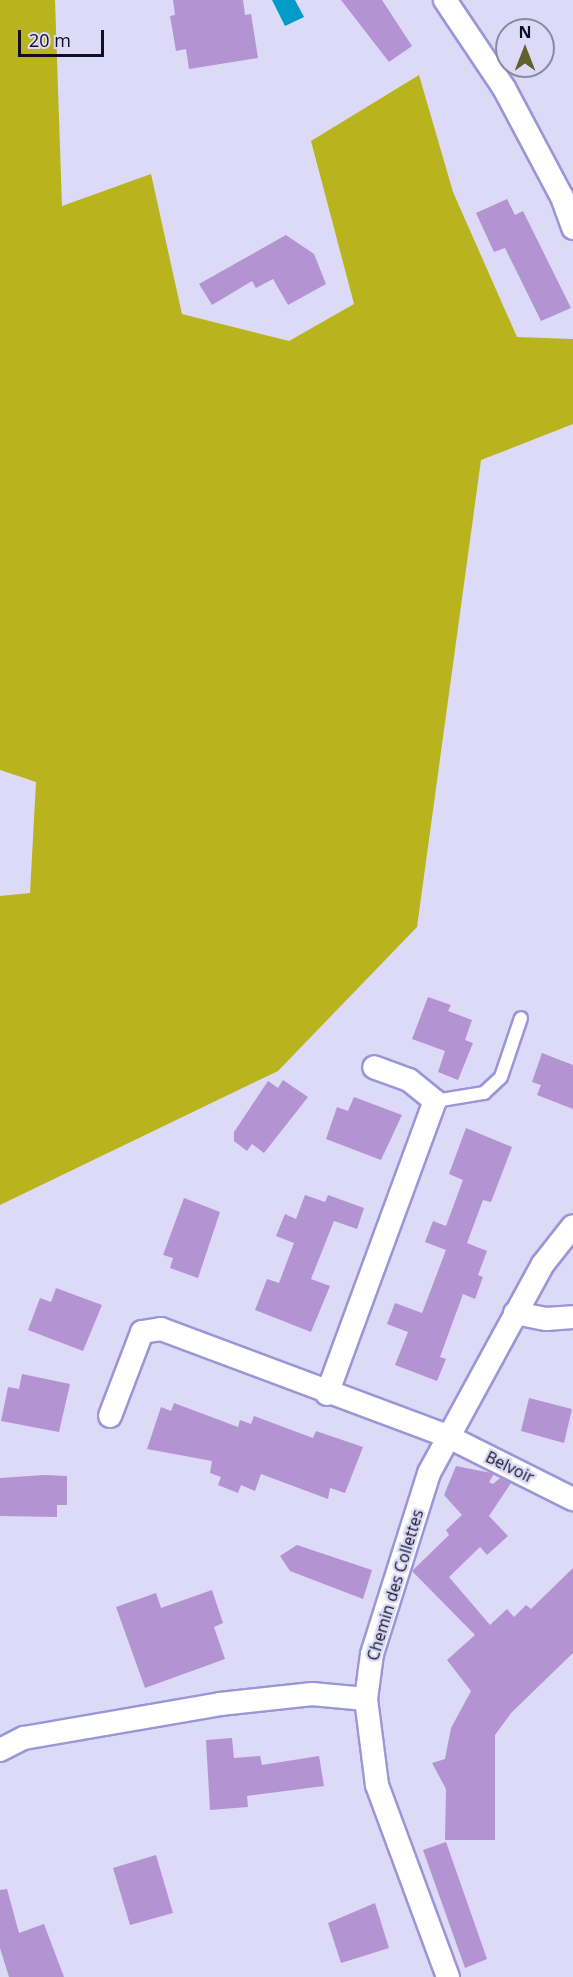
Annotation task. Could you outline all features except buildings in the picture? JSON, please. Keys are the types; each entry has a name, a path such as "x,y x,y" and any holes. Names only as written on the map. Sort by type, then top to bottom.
{"street":[{"path":"445,0 504,88 562,197 573,228"},
{"path":"327,1394 435,1101 409,1080 374,1067"},
{"name":"Chemin des Collettes","path":"448,1977 377,1785 366,1699 372,1654 429,1473 447,1436 543,1264 573,1226"},
{"path":"515,1313 546,1318 573,1317"},
{"path":"110,1416 142,1332 160,1329 327,1394 447,1436"},
{"name":"Belvoir","path":"447,1436 573,1499"},
{"path":"0,1750 24,1738 220,1704 312,1694 366,1699"}],"lane":[{"path":"435,1101 484,1094 501,1077 521,1018"}],"shaded area":[{"path":"0,0 55,0 62,206 151,174 182,314 289,341 354,304 311,141 419,75 453,192 517,337 573,339 573,424 481,460 417,927 278,1071 0,1205 0,896 30,893 36,782 0,770"}],"water":[{"path":"272,0 295,0 304,17 285,26"}]}
